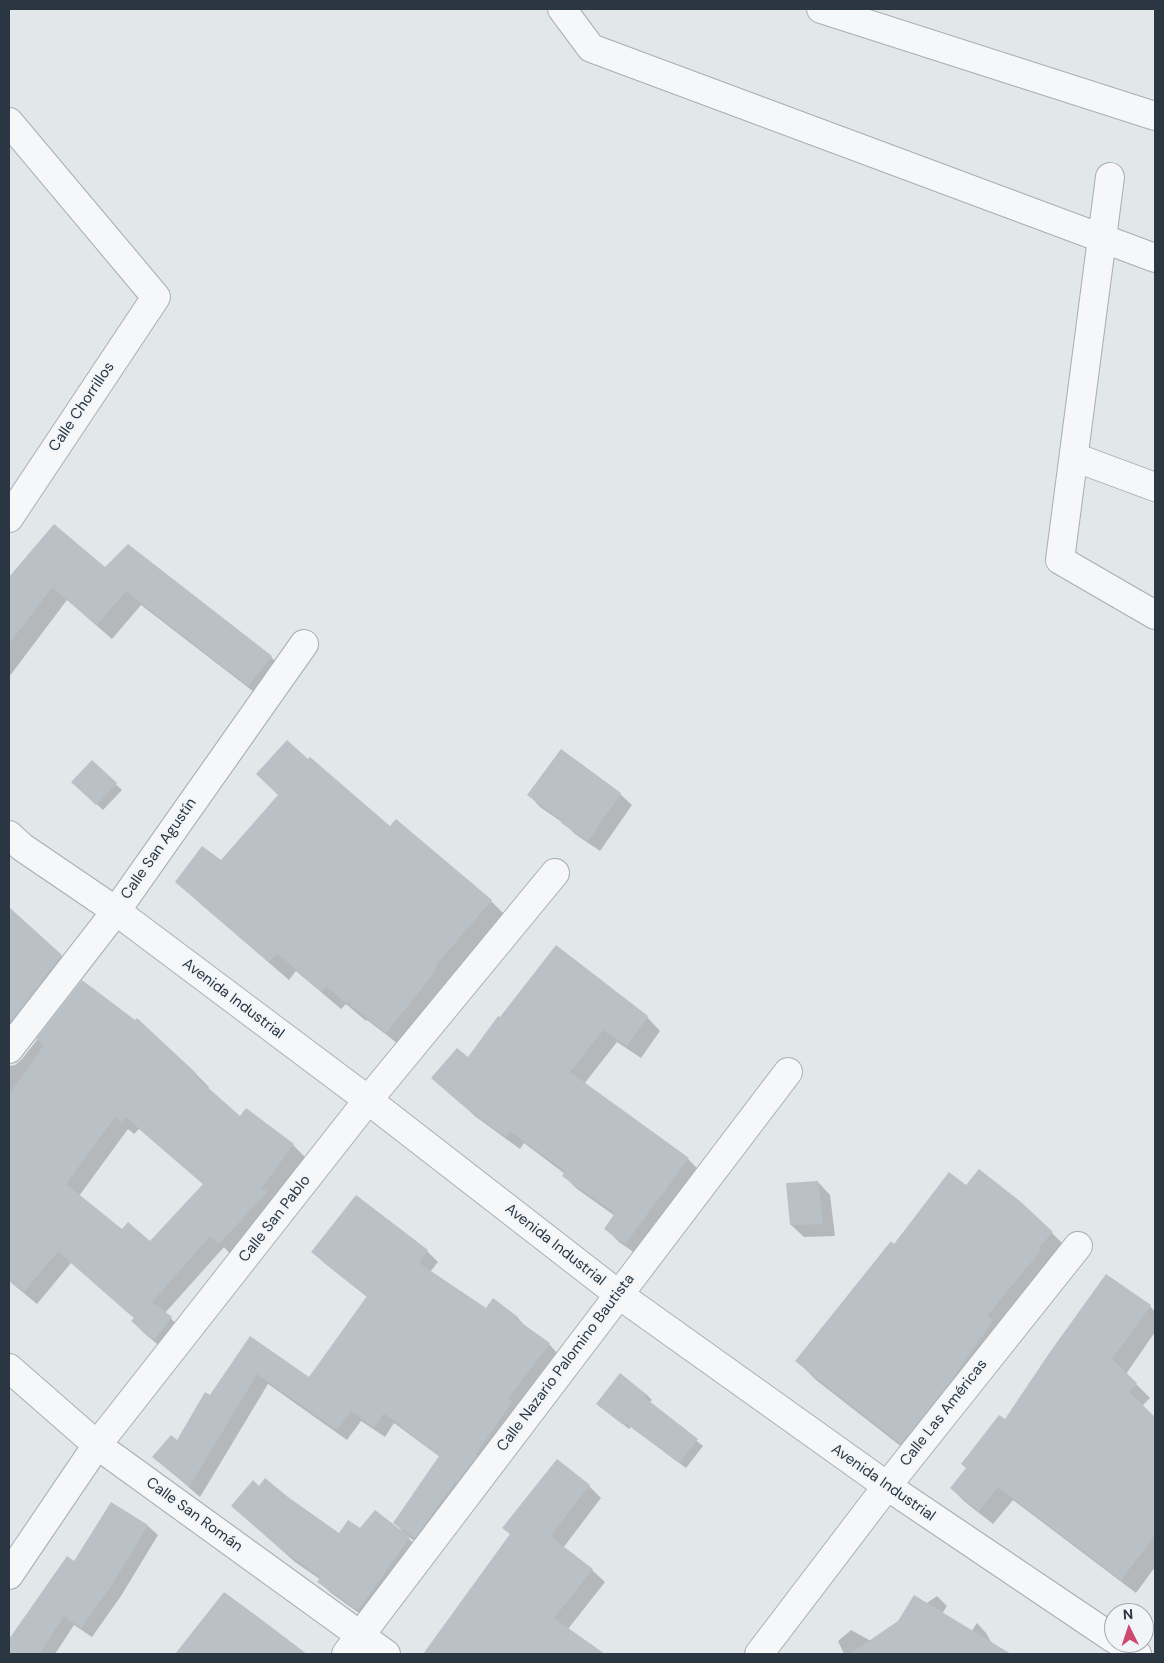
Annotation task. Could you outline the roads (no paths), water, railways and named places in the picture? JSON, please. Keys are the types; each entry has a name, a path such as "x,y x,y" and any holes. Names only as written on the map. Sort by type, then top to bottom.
{"street":[{"path":"562,9 591,48 1155,258"},
{"path":"821,9 1155,116"},
{"name":"Calle Chorrillos","path":"9,122 156,297 9,518"},
{"path":"1110,177 1060,560 1155,615"},
{"path":"1074,457 1155,487"},
{"name":"Calle San Agustín","path":"9,1049 116,911 304,644"},
{"name":"Avenida Industrial","path":"9,835 22,847 116,911 368,1100 618,1294 887,1486 1104,1632"},
{"name":"Calle San Pablo","path":"9,1575 97,1444 368,1100 555,873"},
{"name":"Calle Nazario Palomino Bautista","path":"352,1644 788,1072"},
{"name":"Calle Las Américas","path":"759,1654 887,1486 1078,1246"},
{"name":"Calle San Román","path":"9,1368 97,1444 352,1644 386,1654"}]}
